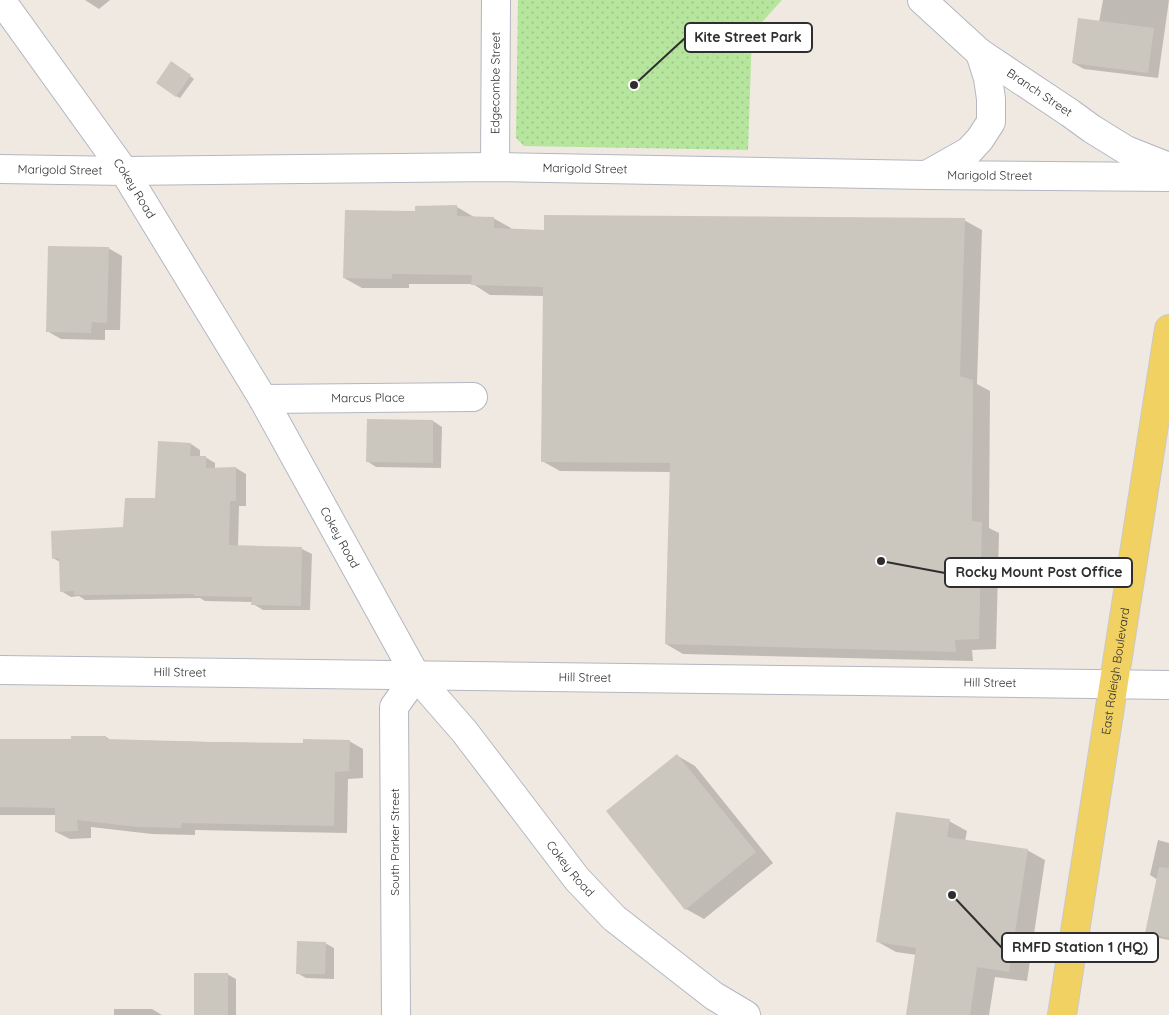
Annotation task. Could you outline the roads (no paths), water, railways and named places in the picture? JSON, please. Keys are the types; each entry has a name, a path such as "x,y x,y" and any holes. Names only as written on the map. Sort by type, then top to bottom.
{"main road":[{"name":"East Raleigh Boulevard","path":"1062,1015 1169,329"}],"street":[{"name":"Cokey Road","path":"1,0 124,171 263,399 416,676 464,731 577,879 614,918 714,996 746,1015"},
{"name":"Edgecombe Street","path":"495,167 496,0"},
{"name":"Branch Street","path":"922,0 980,54 1070,113 1092,130 1126,150 1169,167"},
{"path":"927,175 969,151 980,139 991,122 991,99 988,78 980,54"},
{"name":"Marigold Street","path":"0,169 124,171 495,167 927,175 1169,177"},
{"name":"Marcus Place","path":"263,399 473,397"},
{"name":"Hill Street","path":"0,670 1169,685"},
{"name":"South Parker Street","path":"396,1015 394,707 416,676"}],"place":[{"name":"Kite Street Park","path":"634,85"},
{"name":"Rocky Mount Post Office","path":"881,561"},
{"name":"RMFD Station 1 (HQ)","path":"952,895"}]}
